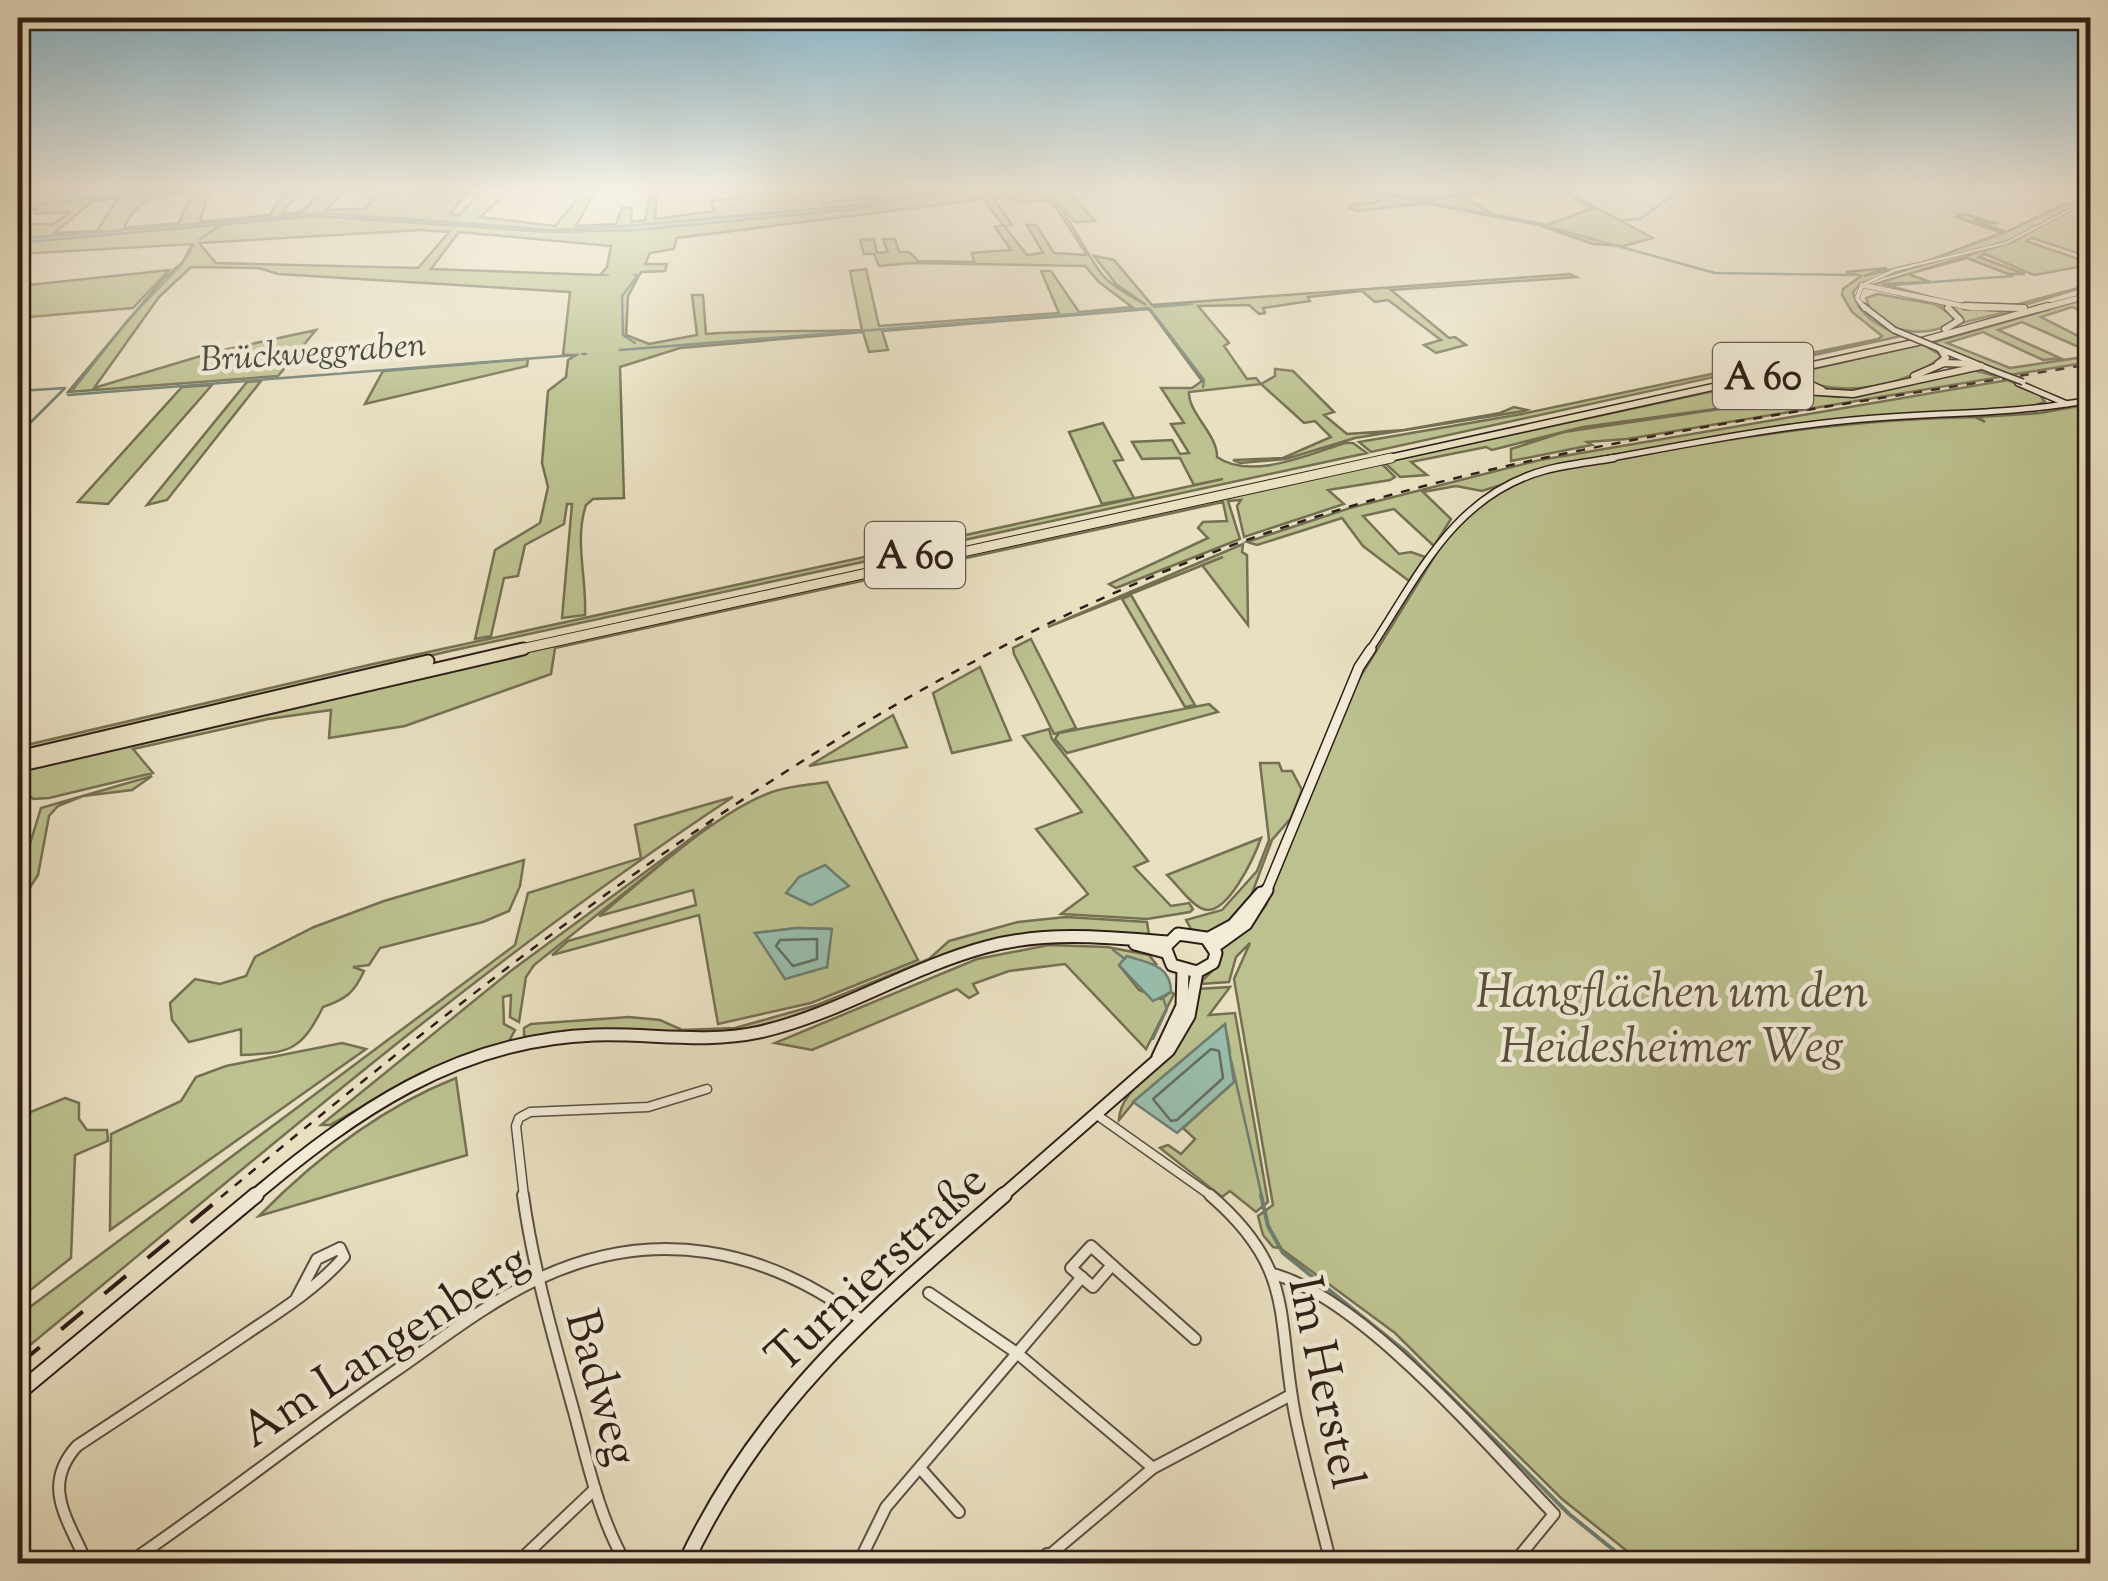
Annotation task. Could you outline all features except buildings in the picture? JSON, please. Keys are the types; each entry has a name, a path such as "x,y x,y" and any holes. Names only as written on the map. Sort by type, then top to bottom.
{"highway":[{"path":"1862,285 1951,309 1960,320 1945,330"},
{"path":"1862,285 1972,308 2028,308"},
{"path":"1858,296 1885,292"},
{"name":"A 60","path":"18,757 345,679 1945,330 2090,292"},
{"name":"A 60","path":"18,766 382,679 1952,334 2090,292"},
{"path":"1836,360 1796,375 1811,387 1843,392 1908,378 1946,358 1939,349"},
{"path":"1938,364 1981,366"},
{"path":"1689,392 1738,387 1843,395 1981,366"}],"main road":[{"path":"1862,285 1858,296 1868,313 1894,330 2070,405"},
{"path":"2045,394 2090,400"},
{"path":"2030,410 2047,405 2045,394"},
{"path":"1211,943 1253,916 1359,667 1449,528 1485,496 1510,482 1556,467 1805,424 2030,410 2090,400"},
{"path":"18,1393 310,1147 370,1106 430,1074 483,1054 549,1039 610,1035 700,1040 764,1031 810,1017 977,950 1029,938 1098,937 1166,947 1184,933 1211,943"},
{"path":"1166,947 1172,965 1190,971 1213,963 1211,943"},
{"name":"Turnierstraße","path":"686,1564 729,1480 778,1410 865,1322 1170,1050 1185,1025 1190,971"}],"street":[{"path":"1862,285 1935,262"},
{"name":"Badweg","path":"626,1564 596,1489 538,1279 521,1184 516,1126 519,1118 530,1112 648,1107 706,1089"},
{"name":"Im Herstel","path":"1096,1115 1158,1156 1235,1217 1259,1246 1272,1274 1291,1395 1331,1564"},
{"path":"1113,1264 1093,1287 1071,1268 1091,1246 1113,1264 1195,1340"},
{"path":"87,1564 56,1490 62,1463 77,1446 296,1299 340,1268 344,1257 340,1248 326,1250 315,1258 296,1299"},
{"name":"Am Langenberg","path":"127,1564 475,1316 538,1279 570,1266 622,1254 697,1248 774,1265 830,1296 865,1322"},
{"path":"1272,1274 1298,1279 1371,1333 1554,1514 1513,1564"},
{"path":"858,1564 886,1508 1082,1278"},
{"path":"929,1294 1017,1352 1153,1468"},
{"path":"1046,1560 1153,1468 1291,1395"},
{"path":"920,1468 960,1512"},
{"path":"516,1564 596,1489"}],"green space":[{"path":"183,262 418,268 423,262 436,262 431,269 600,275 608,262 667,264 665,271 641,272 628,296 626,335 649,344 697,335 692,295 703,295 706,334 862,330 850,271 866,269 879,326 1059,313 1041,271 1051,271 1079,312 1132,307 1085,266 879,266 877,262 1094,262 1111,283 1146,305 1116,284 1099,262 1116,262 1152,305 1570,274 1576,277 1391,290 1449,338 1455,337 1466,345 1436,353 1424,345 1441,340 1388,300 1375,302 1362,291 1308,297 1310,301 1263,308 1265,313 1259,314 1249,305 1198,306 1229,343 1224,346 1247,379 1256,378 1261,384 1189,392 1217,457 1231,464 1263,466 1345,443 1353,443 1367,453 450,651 18,751 18,747 373,664 1223,479 1194,485 1180,458 1142,459 1132,442 1172,440 1180,454 1189,453 1171,424 1184,423 1161,388 1192,388 1202,381 1149,309 882,331 888,350 869,352 863,332 680,348 620,367 624,498 593,499 586,505 581,546 585,615 562,618 572,504 567,504 564,524 525,545 518,576 504,578 491,636 475,639 495,550 540,523 548,487 542,463 548,391 566,377 568,360 576,355 563,355 570,292 278,274 259,268 191,267 159,297 94,388 214,352 316,330 278,376 68,392 163,279"},
{"path":"1935,262 1861,283 1853,292 1865,314 1901,336 1371,452 1359,442 1522,414 1878,339 1882,336 1852,312 1842,295 1843,289 1861,276 1846,272 1887,268 1864,276"},
{"path":"1947,262 1953,262 1908,274 1930,282 1882,284 1953,303 2007,307 2090,285 2025,305 1985,310 2010,311 1961,323 1962,318 1955,310 1872,285"},
{"path":"1977,262 1992,262 2025,274 2008,274"},
{"path":"2003,262 2090,263 2090,272 2078,267 2034,275"},
{"path":"169,270 133,308 18,318 18,286"},
{"path":"1877,294 1934,304 1957,318 1947,326 1920,332 1892,326 1881,320 1866,298"},
{"path":"2090,298 2090,314 2072,307 2041,317 2090,342 2090,352 2022,322 1998,330 2060,358 2043,360 1983,332 1947,343 2010,368 2090,356 2090,362 2010,375 1932,343"},
{"path":"1922,344 1942,356 1893,382 1835,388 1800,379 1799,374 1804,371"},
{"path":"528,359 527,366 365,404 383,371"},
{"path":"1275,369 1293,371 1334,412 1324,415 1347,434 1404,430 1500,413 1514,407 1527,410 1355,438 1286,459 1240,463 1233,460 1283,458 1331,437 1315,421 1304,423 1261,384 1275,376"},
{"path":"1973,370 2000,377 1627,439 1587,442 1592,445 1511,461 1511,449 1564,432 1767,402 1583,427 1492,450 1486,447 1411,462 1427,475 1400,477 1384,462 1714,391 1763,390 1839,397"},
{"path":"2008,380 2040,395 2045,402 1785,425 1574,462 1482,491 1456,486 1423,492 1451,519 1434,546 1394,509 1363,516 1399,554 1411,552 1425,557 1409,581 1363,546 1342,518 1257,545 1247,542 1350,508 1540,460"},
{"path":"261,381 167,500 147,505 247,382"},
{"path":"212,385 108,504 78,502 182,387"},
{"name":"Hangflächen um den Heidesheimer Weg","path":"2090,404 2090,1563 1642,1563 1562,1499 1395,1333 1280,1248 1273,1247 1263,1235 1258,1216 1273,1205 1234,979 1250,943 1236,957 1229,982 1199,984 1219,964 1222,948 1250,927 1266,905 1354,687 1452,528 1488,497 1514,483 1565,467 1735,439 1894,421 1975,417 1985,422 1978,417 2040,413"},
{"path":"1103,423 1123,460 1114,461 1134,498 1102,504 1069,432"},
{"path":"1380,462 1395,477 1328,490 1344,504 1244,537 1237,506 1241,500 1228,501 1240,539 1116,588 1109,584 1208,538 1198,528 1203,522 1227,521 1223,502 555,648 551,674 405,726 329,738 331,710 268,719 133,749 153,773 49,798 33,799 18,786 18,770 515,655"},
{"path":"1243,544 1242,552 1247,555 1248,625 1202,565 1048,627"},
{"path":"1131,595 1195,705 1185,707 1122,599"},
{"path":"1031,639 1076,728 1054,734 1014,654 1013,648"},
{"path":"980,667 1011,740 952,753 933,693"},
{"path":"1209,704 1218,712 1067,753 1055,739 1059,733"},
{"path":"893,715 907,747 809,766"},
{"path":"1049,729 1052,739 1148,861 1134,867 1171,906 1189,903 1193,909 1190,912 1147,919 1061,914 1088,894 1036,829 1082,812 1023,736"},
{"path":"1260,763 1279,763 1282,771 1292,771 1302,790 1291,818 1272,840 1248,904 1211,934 1191,929 1186,920 1222,910 1257,871 1269,840"},
{"path":"152,776 132,790 83,796 58,806 49,816 38,875 18,906 24,863 41,808"},
{"path":"827,782 918,960 811,1003 718,1024 699,915 552,955 568,941 696,905 693,890 599,916 728,814 772,792","holes":["797,928 831,929 827,967 756,933"]},
{"path":"733,797 639,861 457,996 18,1355 18,1316 515,945 528,893 641,858 635,825"},
{"path":"712,823 534,965 526,977 519,1022 510,1017 511,995 503,997 504,1024 515,1030 508,1043 421,1073 330,1125 321,1125 512,970"},
{"path":"1261,838 1239,883 1212,909 1193,903 1167,875"},
{"path":"524,860 520,886 509,911 483,922 380,948 369,965 353,967 364,971 353,990 323,1007 308,1033 292,1047 241,1055 241,1029 189,1042 172,1020 170,1003 195,979 220,984 246,976 255,957 314,927 384,901"},
{"path":"1066,917 1147,922 1149,935 1014,936 808,1015 736,1031 705,1035 615,1029 527,1038 524,1035 524,1028 531,1024 629,1017 660,1020 682,1030 735,1028 817,1005 929,959 949,941 1018,922"},
{"path":"1049,945 1107,947 1149,955 1156,964 1120,966 1139,990 1161,999 1174,994 1146,1049 1065,964 1009,971 973,984 978,993 969,998 957,989 812,1050 775,1043 977,959"},
{"path":"1230,987 1209,1015 1235,1013 1268,1202 1256,1212 1230,1191 1222,1197 1160,1148 1168,1145 1181,1154 1195,1139 1183,1128 1234,1082 1225,1025 1134,1102 1119,1120 1132,1091 1186,1033 1195,1013 1198,989"},
{"path":"342,1043 366,1049 110,1230 111,1134 181,1101 196,1077 226,1066"},
{"path":"456,1078 467,1155 259,1216 350,1136 401,1104"},
{"path":"65,1098 79,1103 79,1119 87,1130 107,1130 108,1141 75,1155 71,1258 19,1299 22,1282 18,1117"}],"water":[{"path":"825,865 849,886 811,905 786,893 799,877"},
{"path":"832,929 827,967 785,979 755,933"},
{"path":"1127,956 1163,971 1171,992 1153,1001 1119,965"},
{"path":"1225,1024 1234,1082 1177,1133 1133,1102"}],"waterway":[{"name":"Brückweggraben","path":"180,266 183,262"},
{"path":"1674,262 1715,273 1857,275"},
{"name":"Brückweggraben","path":"130,318 178,268"},
{"path":"602,275 608,275"},
{"path":"634,275 638,275 622,296 623,335 635,343"},
{"path":"1893,285 2013,276"},
{"path":"1154,307 1192,304"},
{"path":"620,350 1149,308"},
{"path":"1150,309 1204,380 1203,387"},
{"name":"Brückweggraben","path":"71,392 128,320"},
{"name":"Brückweggraben","path":"68,395 576,355"},
{"path":"18,391 65,388 18,435"},
{"path":"2079,451 2090,455"},
{"path":"1113,950 1125,959"},
{"path":"1153,1039 1167,1009 1163,998"},
{"path":"1227,1035 1230,1052"},
{"path":"1231,1060 1262,1197"},
{"path":"1261,1195 1268,1226 1283,1253 1405,1351 1569,1514 1631,1564"}],"railway":[{"path":"221,1197 471,996 601,898 734,806 871,719 1012,642 1158,574 1309,519 1501,467 1697,428 2090,364"},
{"path":"18,1365 224,1195"}]}
